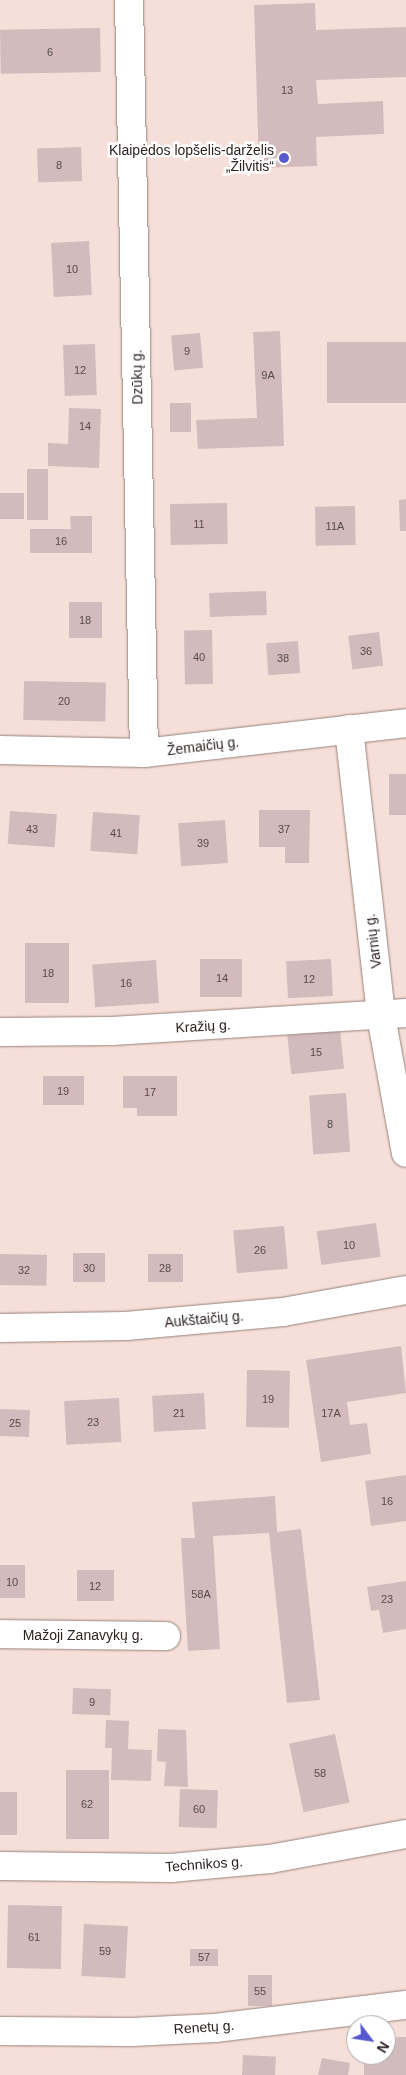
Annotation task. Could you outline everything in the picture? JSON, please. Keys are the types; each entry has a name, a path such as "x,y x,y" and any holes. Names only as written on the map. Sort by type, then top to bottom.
{"street":[{"name":"Dzūkų g.","path":"129,0 144,753"},
{"name":"Žemaičių g.","path":"0,750 144,753 406,723"},
{"name":"Varnių g.","path":"349,729 394,1014 406,1153"},
{"name":"Kražių g.","path":"0,1032 112,1031 394,1014"},
{"name":"Aukštaičių g.","path":"0,1328 126,1326 283,1312 406,1290"},
{"name":"Mažoji Zanavykų g.","path":"0,1634 166,1636"},
{"name":"Technikos g.","path":"0,1866 171,1868 270,1859 406,1834"},
{"name":"Renetų g.","path":"0,2031 132,2032 215,2028 406,2005"}],"building":[{"path":"315,3 316,30 406,27 406,77 316,80 318,104 383,101 384,134 316,137 317,166 259,168 254,5"},
{"path":"100,28 101,72 1,74 0,30"},
{"path":"81,147 82,181 38,183 37,149"},
{"path":"89,241 92,295 54,297 51,243"},
{"path":"280,331 284,446 198,449 196,420 257,418 253,332"},
{"path":"200,333 203,368 174,370 171,336"},
{"path":"327,342 406,342 406,403 327,403"},
{"path":"95,344 97,395 65,396 63,345"},
{"path":"170,403 191,403 191,432 170,432"},
{"path":"69,408 101,409 99,468 48,466 48,443 68,444"},
{"path":"27,469 48,469 48,520 27,520"},
{"path":"0,493 24,493 24,519 0,519"},
{"path":"406,499 406,531 400,531 399,500"},
{"path":"227,503 228,544 171,545 170,504"},
{"path":"355,506 356,545 316,546 315,507"},
{"path":"70,516 92,516 92,553 30,553 30,529 71,529"},
{"path":"266,591 267,615 210,617 209,593"},
{"path":"69,602 102,602 102,638 69,638"},
{"path":"184,630 212,630 213,684 185,684"},
{"path":"379,632 383,666 352,670 348,636"},
{"path":"298,641 300,673 268,675 266,643"},
{"path":"24,681 106,682 105,721 23,720"},
{"path":"389,774 406,774 406,815 389,815"},
{"path":"259,810 310,810 309,863 285,863 285,847 259,847"},
{"path":"10,811 57,814 55,847 8,844"},
{"path":"93,812 140,815 137,854 90,851"},
{"path":"225,820 228,863 181,866 178,823"},
{"path":"25,943 69,943 69,1003 25,1003"},
{"path":"200,959 242,959 242,997 200,997"},
{"path":"331,959 333,996 288,998 286,961"},
{"path":"156,960 159,1003 95,1007 92,964"},
{"path":"340,1030 344,1069 291,1074 287,1036"},
{"path":"43,1076 84,1076 84,1105 43,1105"},
{"path":"123,1076 177,1076 177,1116 137,1116 137,1108 123,1108"},
{"path":"346,1093 350,1152 313,1154 309,1096"},
{"path":"376,1223 381,1257 321,1265 317,1231"},
{"path":"284,1226 288,1269 237,1273 233,1230"},
{"path":"73,1253 105,1253 105,1282 73,1282"},
{"path":"0,1254 47,1255 46,1286 0,1285"},
{"path":"148,1254 183,1254 183,1282 148,1282"},
{"path":"401,1346 406,1393 347,1402 350,1425 367,1423 371,1454 321,1462 306,1360"},
{"path":"247,1370 290,1371 289,1428 246,1427"},
{"path":"204,1393 206,1429 154,1432 152,1396"},
{"path":"119,1398 121,1442 66,1445 64,1401"},
{"path":"0,1409 30,1410 29,1437 0,1436"},
{"path":"406,1475 406,1521 371,1526 365,1481"},
{"path":"275,1496 277,1532 301,1529 320,1700 287,1703 269,1533 213,1536 220,1649 188,1651 181,1538 195,1538 192,1502"},
{"path":"0,1565 25,1565 25,1598 0,1598"},
{"path":"77,1570 114,1570 114,1601 77,1601"},
{"path":"406,1581 406,1629 383,1633 379,1610 371,1611 367,1587"},
{"path":"73,1688 111,1689 110,1715 72,1714"},
{"path":"106,1720 129,1721 128,1749 152,1750 151,1781 111,1780 112,1748 105,1748"},
{"path":"158,1729 186,1730 188,1787 164,1786 166,1762 157,1761"},
{"path":"335,1734 350,1802 304,1812 289,1744"},
{"path":"66,1770 109,1770 109,1839 66,1839"},
{"path":"180,1789 218,1790 217,1828 179,1827"},
{"path":"0,1792 17,1792 17,1835 0,1835"},
{"path":"8,1905 62,1906 61,1969 7,1968"},
{"path":"84,1924 128,1926 125,1978 81,1976"},
{"path":"190,1949 218,1949 218,1966 190,1966"},
{"path":"248,1975 272,1975 272,2006 248,2006"},
{"path":"396,2037 406,2037 406,2075 364,2075 364,2065 396,2065"},
{"path":"243,2055 276,2057 275,2075 242,2075"},
{"path":"322,2058 346,2062 346,2065 350,2065 348,2075 318,2075"}],"place":[{"name":"Klaipėdos lopšelis-darželis „Žilvitis“","path":"284,158"}]}
